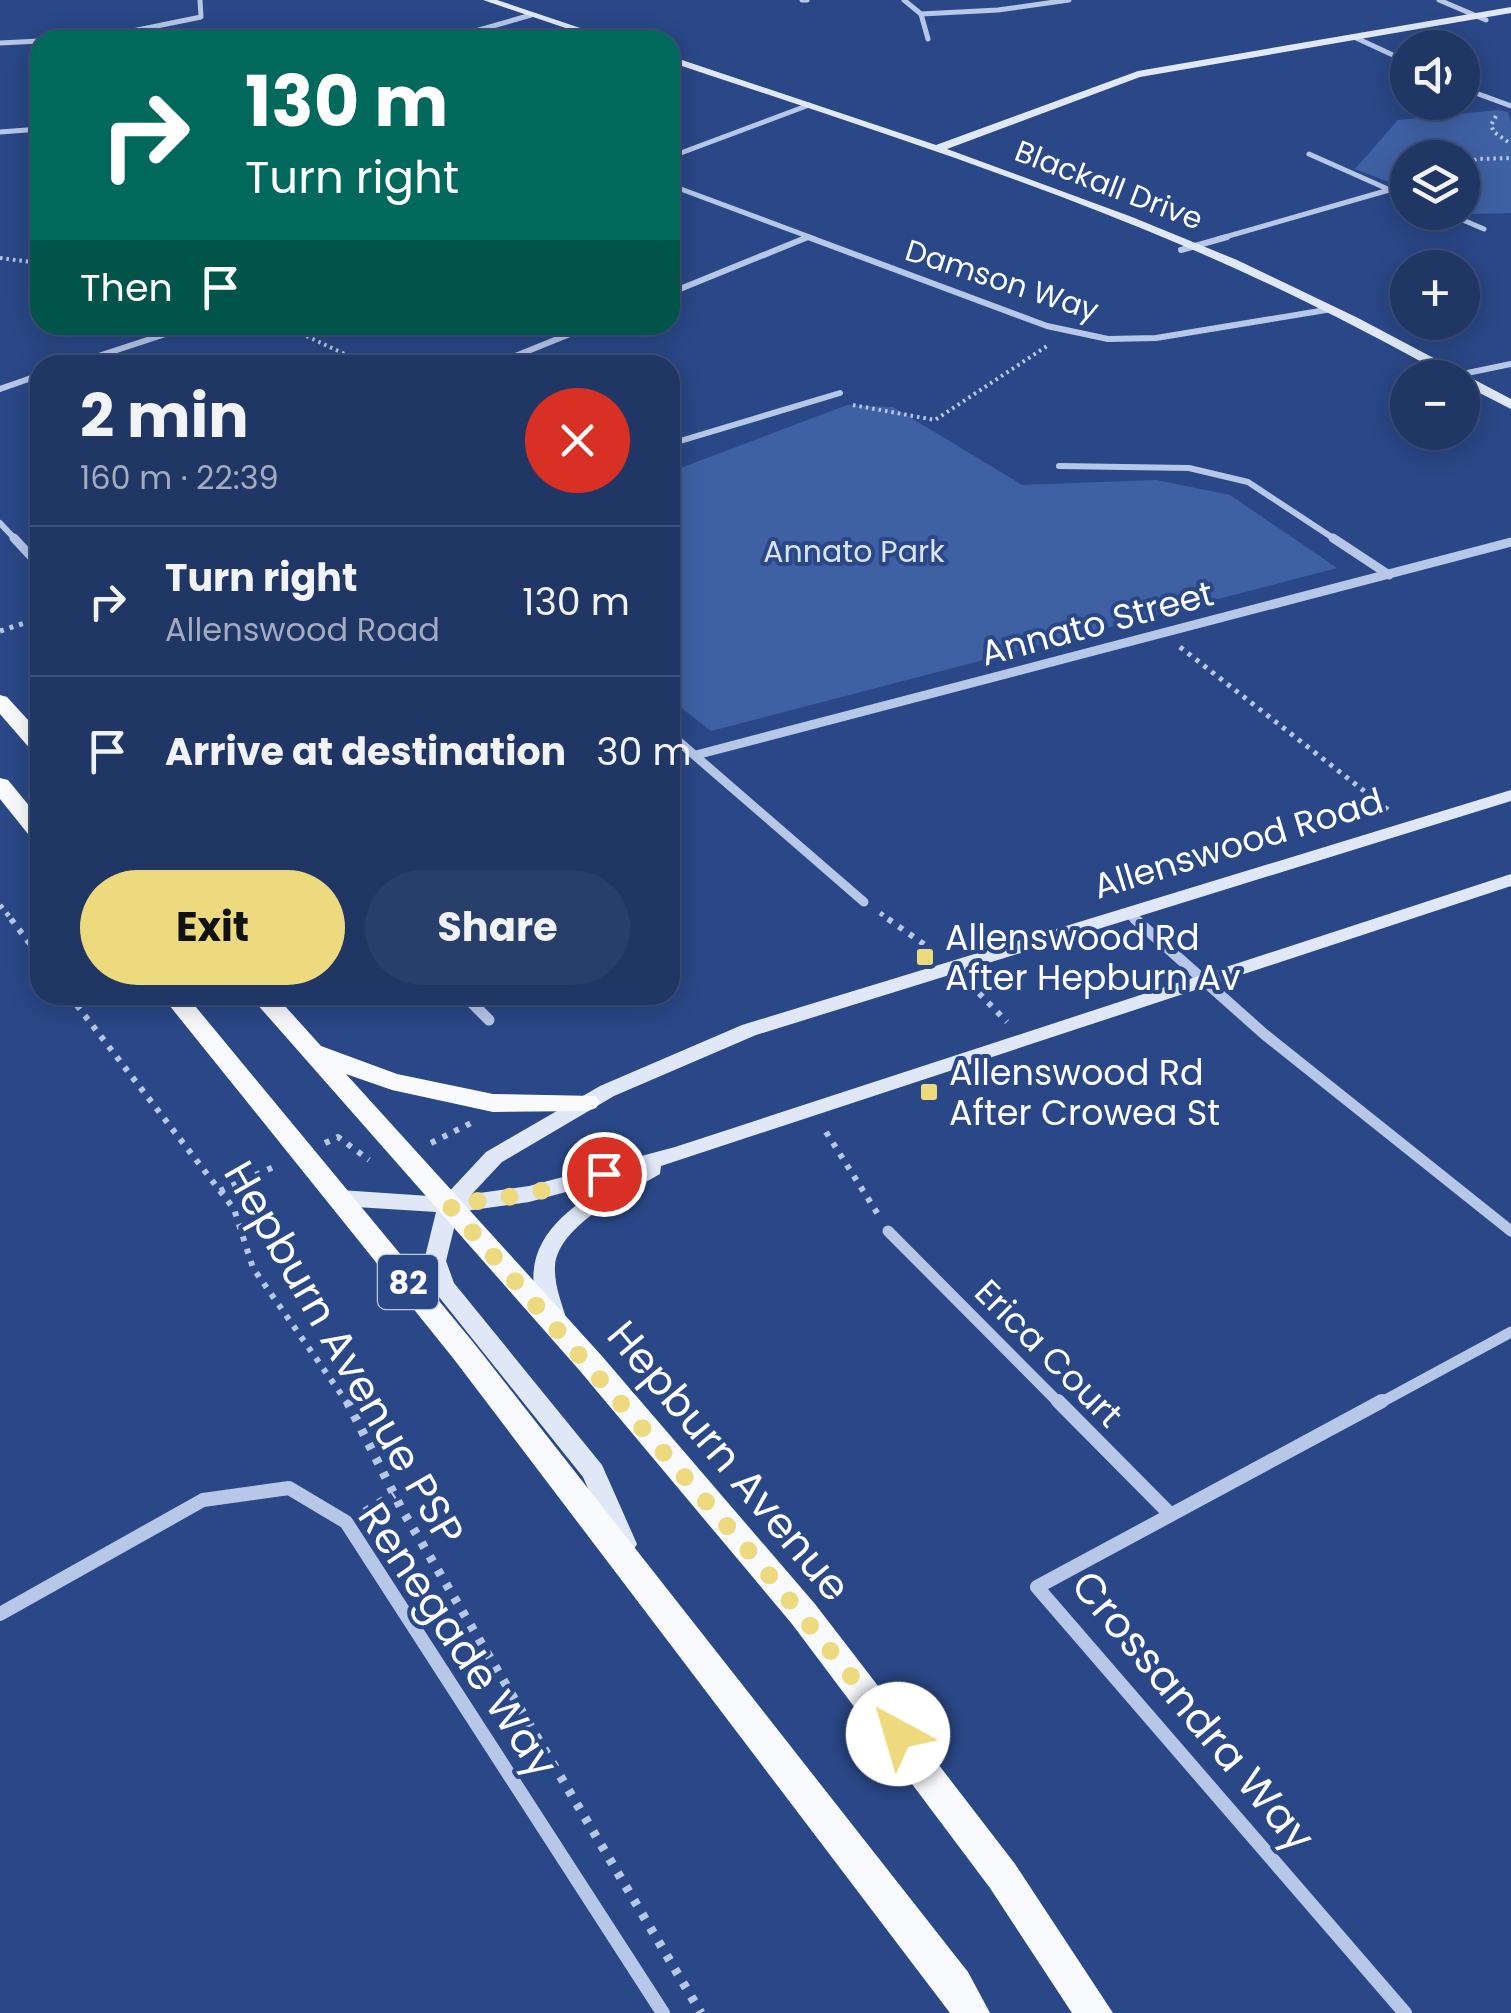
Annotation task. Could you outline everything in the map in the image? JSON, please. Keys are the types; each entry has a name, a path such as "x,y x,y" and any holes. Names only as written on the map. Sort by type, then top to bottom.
{"main road":[{"path":"0,701 30,735"},
{"path":"0,785 30,822"},
{"name":"82","path":"181,1005 340,1198 637,1574 955,1985 971,2013"},
{"name":"Hepburn Avenue","path":"270,1005 556,1326 760,1564 898,1734 1054,1950 1094,2013"},
{"path":"311,1051 392,1081 493,1103 587,1102"}],"street":[{"path":"137,30 201,17 200,0"},
{"path":"472,0 575,30"},
{"path":"488,0 563,30"},
{"path":"904,0 921,14 928,39"},
{"path":"921,14 998,10 1069,0"},
{"path":"1439,0 1481,18"},
{"path":"938,153 1142,80 1511,13"},
{"path":"478,30 526,16"},
{"path":"1358,39 1390,54"},
{"path":"0,43 30,42"},
{"name":"Blackall Drive","path":"680,66 938,153 1188,248 1332,309 1430,360"},
{"path":"1480,95 1507,106"},
{"path":"680,152 804,106"},
{"path":"0,132 30,130"},
{"path":"1310,154 1389,190"},
{"name":"Damson Way","path":"680,189 1069,331 1108,339 1156,338 1332,309"},
{"path":"1188,248 1389,190"},
{"path":"1480,227 1484,229"},
{"path":"680,289 809,237"},
{"name":"Blackall Drive","path":"1188,248 1407,360"},
{"path":"101,355 162,335"},
{"path":"519,355 568,335"},
{"path":"1480,370 1511,364"},
{"path":"0,389 30,379"},
{"name":"Blackall Drive","path":"1480,387 1511,405"},
{"path":"680,441 840,393"},
{"path":"1480,400 1511,417"},
{"path":"1059,466 1189,468 1248,482 1389,576"},
{"path":"0,523 30,555"},
{"name":"Annato Street","path":"696,755 1511,542"},
{"path":"680,742 864,902"},
{"name":"Allenswood Road","path":"637,1574 592,1472 444,1286 434,1261 449,1205 494,1157 587,1102 749,1030 1511,795"},
{"path":"340,1198 449,1205 529,1194 680,1153 1511,880"},
{"path":"1129,914 1202,979 1511,1231"},
{"path":"474,1005 489,1020"},
{"path":"556,1326 544,1262 564,1227 612,1192 680,1153"},
{"name":"Erica Court","path":"888,1231 1170,1514"},
{"name":"Crossandra Way","path":"1405,2013 1037,1587 1511,1332"},
{"name":"Renegade Way","path":"0,1614 203,1500 289,1488 346,1522 663,2013"}],"path":[{"path":"1507,106 1491,125 1511,144"},
{"path":"1480,158 1511,158"},
{"path":"0,258 30,262"},
{"path":"822,399 935,420 1069,331"},
{"path":"304,335 347,355"},
{"path":"0,631 30,621"},
{"path":"1163,634 1410,826"},
{"path":"0,906 30,945"},
{"name":"Hepburn Avenue PSP","path":"77,1005 234,1209 254,1268 344,1396 394,1494 700,2013"},
{"path":"826,1132 888,1231"},
{"path":"346,1522 394,1494"}],"green space":[{"path":"1480,112 1508,112 1511,213 1480,214 1480,140 1390,140 1390,182 1355,169 1398,120 1480,120"},
{"name":"Annato Park","path":"847,405 893,407 1022,485 1156,480 1230,495 1337,568 711,731 680,707 680,468"}],"place":[{"name":"Allenswood Rd After Hepburn Av","path":"925,957"},
{"name":"Allenswood Rd After Crowea St","path":"929,1092"}],"route":[{"path":"604,1174 529,1194 449,1205 760,1564 898,1734"}]}
